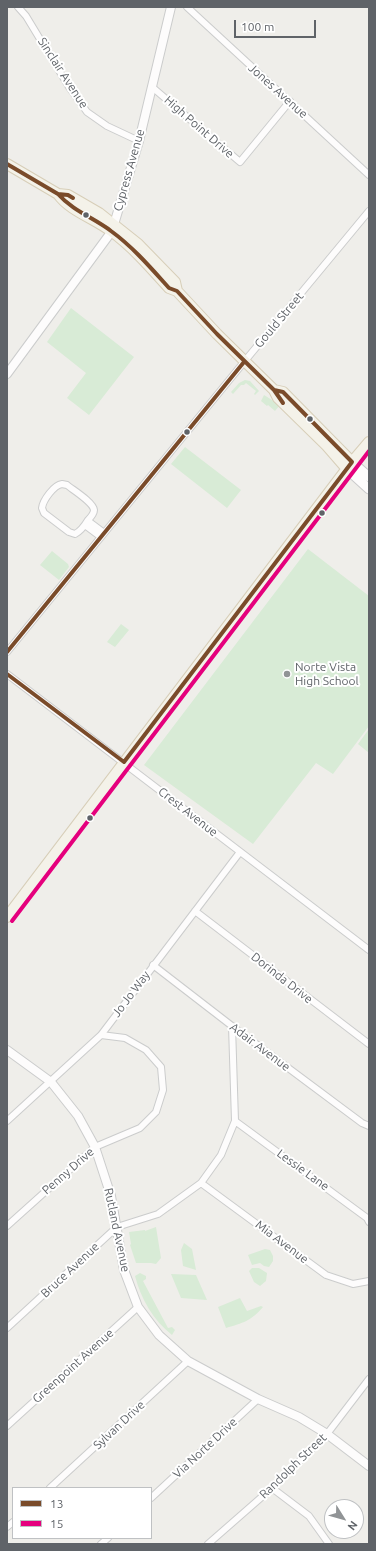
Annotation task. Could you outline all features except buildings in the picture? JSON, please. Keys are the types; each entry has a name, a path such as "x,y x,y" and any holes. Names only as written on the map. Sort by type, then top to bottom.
{"main road":[{"path":"7,164 58,194 68,195 99,213 113,228 138,244 175,282 177,291 244,362 274,390 278,398 327,446 369,478"},
{"path":"7,916 369,442"},
{"path":"350,465 369,489"}],"street":[{"name":"Sinclair Avenue","path":"18,7 26,16 69,87 87,112 107,126 139,141"},
{"name":"Cypress Avenue","path":"7,374 113,228 139,141 171,7"},
{"name":"Jones Avenue","path":"187,7 369,175"},
{"name":"High Point Drive","path":"152,86 240,162 290,101"},
{"name":"Gould Street","path":"7,652 369,211"},
{"path":"58,485 67,485 91,503 94,513 86,523 76,534 69,532 43,510 44,502 58,485"},
{"path":"86,523 102,535"},
{"name":"Crest Avenue","path":"7,674 369,950"},
{"name":"Jo Jo Way","path":"7,1121 101,1035 240,852"},
{"name":"Dorinda Drive","path":"195,911 369,1044"},
{"name":"Adair Avenue","path":"153,965 362,1123 369,1126"},
{"name":"Bruce Avenue","path":"7,1328 117,1226 158,1214 201,1183 221,1155 235,1121 232,1026"},
{"name":"Penny Drive","path":"7,1226 95,1147 140,1128 156,1112 164,1090 161,1067 146,1050 125,1038 101,1035"},
{"name":"Rutland Avenue","path":"7,1050 51,1082 78,1116 95,1147 111,1196 124,1270 138,1307 159,1334 188,1361 258,1399 299,1417 327,1434 369,1466"},
{"name":"Lessie Lane","path":"235,1121 367,1218 369,1222"},
{"name":"Mia Avenue","path":"201,1183 326,1275 353,1284 369,1281"},
{"name":"Greenpoint Avenue","path":"7,1426 138,1307"},
{"name":"Sylvan Drive","path":"51,1487 188,1361"},
{"name":"Randolph Street","path":"210,1542 272,1488 327,1434 369,1379"},
{"name":"Via Norte Drive","path":"152,1497 258,1399"},
{"path":"272,1488 309,1516 329,1544"},
{"path":"210,1542 218,1544"}],"green space":[{"path":"71,308 134,357 89,415 67,398 86,373 47,342"},
{"path":"245,380 250,381 259,391 255,395 254,394 256,391 246,383 241,385 233,394 231,392 239,383"},
{"path":"264,395 280,405 275,411 261,401"},
{"path":"185,447 241,490 227,508 171,464"},
{"name":"Norte Vista High School","path":"308,549 369,596 369,726 333,774 316,763 253,844 144,765"},
{"path":"52,551 68,564 69,567 59,580 40,565"},
{"path":"121,624 129,630 115,647 107,642"},
{"path":"369,729 369,753 358,744"},
{"path":"156,1227 161,1258 156,1264 136,1263 130,1245 129,1232 145,1231"},
{"path":"184,1243 192,1249 196,1270 183,1266 181,1250"},
{"path":"265,1249 270,1250 273,1256 273,1261 269,1267 260,1263 252,1265 248,1255"},
{"path":"252,1268 259,1268 267,1273 266,1281 260,1286 254,1282 249,1271"},
{"path":"140,1273 146,1276 146,1279 143,1281 168,1328 172,1327 175,1330 172,1335 159,1323 144,1301 135,1276"},
{"path":"171,1274 196,1275 207,1300 181,1298"},
{"path":"240,1298 247,1311 261,1306 263,1307 246,1321 226,1328 218,1307"}],"transit line":[{"name":"13","path":"7,164 58,194 68,195 73,198"},
{"name":"13","path":"58,194 70,205 104,226 127,244 169,288 177,291 217,334 274,390 283,403"},
{"name":"13","path":"7,652 244,362"},
{"name":"13","path":"7,674 124,762 352,462 283,392 274,390"},
{"name":"15","path":"12,921 369,451"}],"place":[{"name":"Norte Vista High School","path":"287,674"}]}
